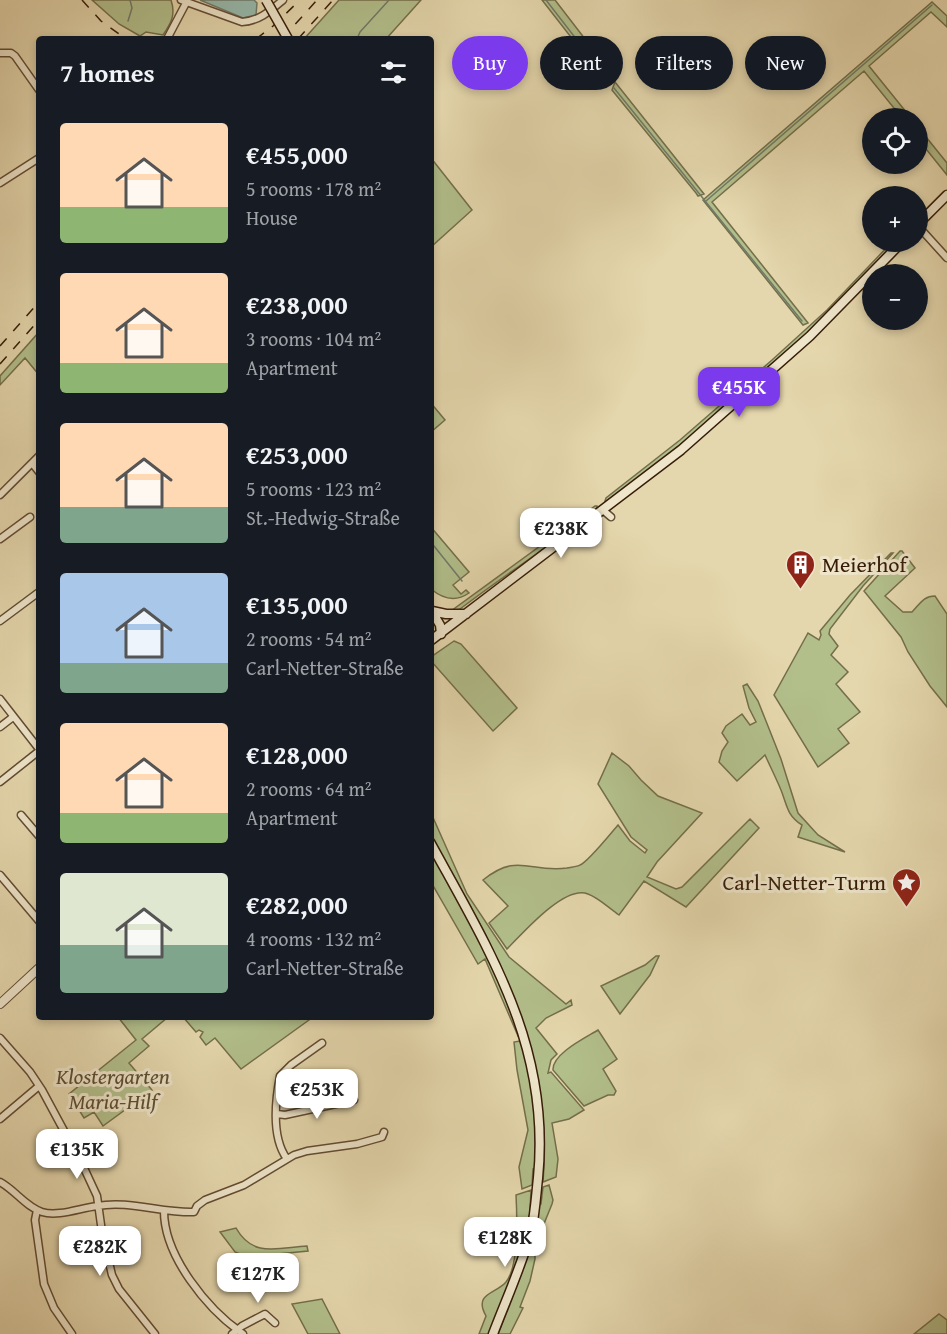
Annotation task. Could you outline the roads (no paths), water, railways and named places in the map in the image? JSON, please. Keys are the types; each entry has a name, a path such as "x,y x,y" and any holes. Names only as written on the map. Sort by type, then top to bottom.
{"main road":[{"path":"266,0 286,36"},
{"path":"928,215 947,195"},
{"path":"434,638 607,514 753,389 810,336 892,252"},
{"path":"434,611 447,614 466,614"},
{"path":"434,615 440,625 441,634"},
{"path":"434,626 441,634"},
{"path":"434,849 486,944 514,1004 530,1055 537,1089 540,1163 535,1208 527,1244 493,1334"}],"street":[{"path":"168,36 184,2 242,22 263,16 283,0"},
{"path":"0,53 10,53 15,56 36,86"},
{"path":"0,183 36,160"},
{"path":"928,236 947,258"},
{"path":"0,495 36,459"},
{"path":"32,463 36,468"},
{"path":"0,539 30,517"},
{"path":"0,621 36,594"},
{"path":"0,699 36,746"},
{"path":"0,727 13,717"},
{"path":"0,782 36,752"},
{"path":"21,815 36,832"},
{"path":"0,875 36,917"},
{"path":"0,1004 36,971"},
{"path":"0,1038 39,1086 94,1189 112,1275 119,1289 155,1334"},
{"path":"287,1159 282,1152 276,1129 280,1076 291,1065 322,1043"},
{"path":"0,1119 39,1086"},
{"path":"277,1114 285,1115 354,1100"},
{"path":"0,1182 37,1210 50,1214 99,1205 123,1204 164,1211 194,1212 197,1206 205,1200 244,1185 287,1159 307,1151 357,1144 382,1137 384,1132"},
{"path":"37,1210 34,1220 44,1284 54,1308 72,1334"},
{"path":"164,1211 166,1229 176,1257 200,1292 237,1333 265,1314 275,1323"}],"waterway":[{"path":"128,21 132,8 130,0"},
{"path":"358,36 389,0"},
{"path":"546,0 574,36"},
{"path":"706,201 932,5"},
{"path":"616,90 802,321"},
{"path":"434,546 462,581"}],"railway":[{"path":"82,0 101,21 122,36"},
{"path":"260,36 300,0"},
{"path":"285,36 317,0"},
{"path":"301,36 333,0"},
{"path":"0,346 36,305"},
{"path":"0,364 36,323"}],"place":[{"name":"Meierhof","path":"801,590"},
{"name":"Carl-Netter-Turm","path":"907,908"}],"park label":[{"name":"Klostergarten Maria-Hilf","path":"113,1088"}]}
